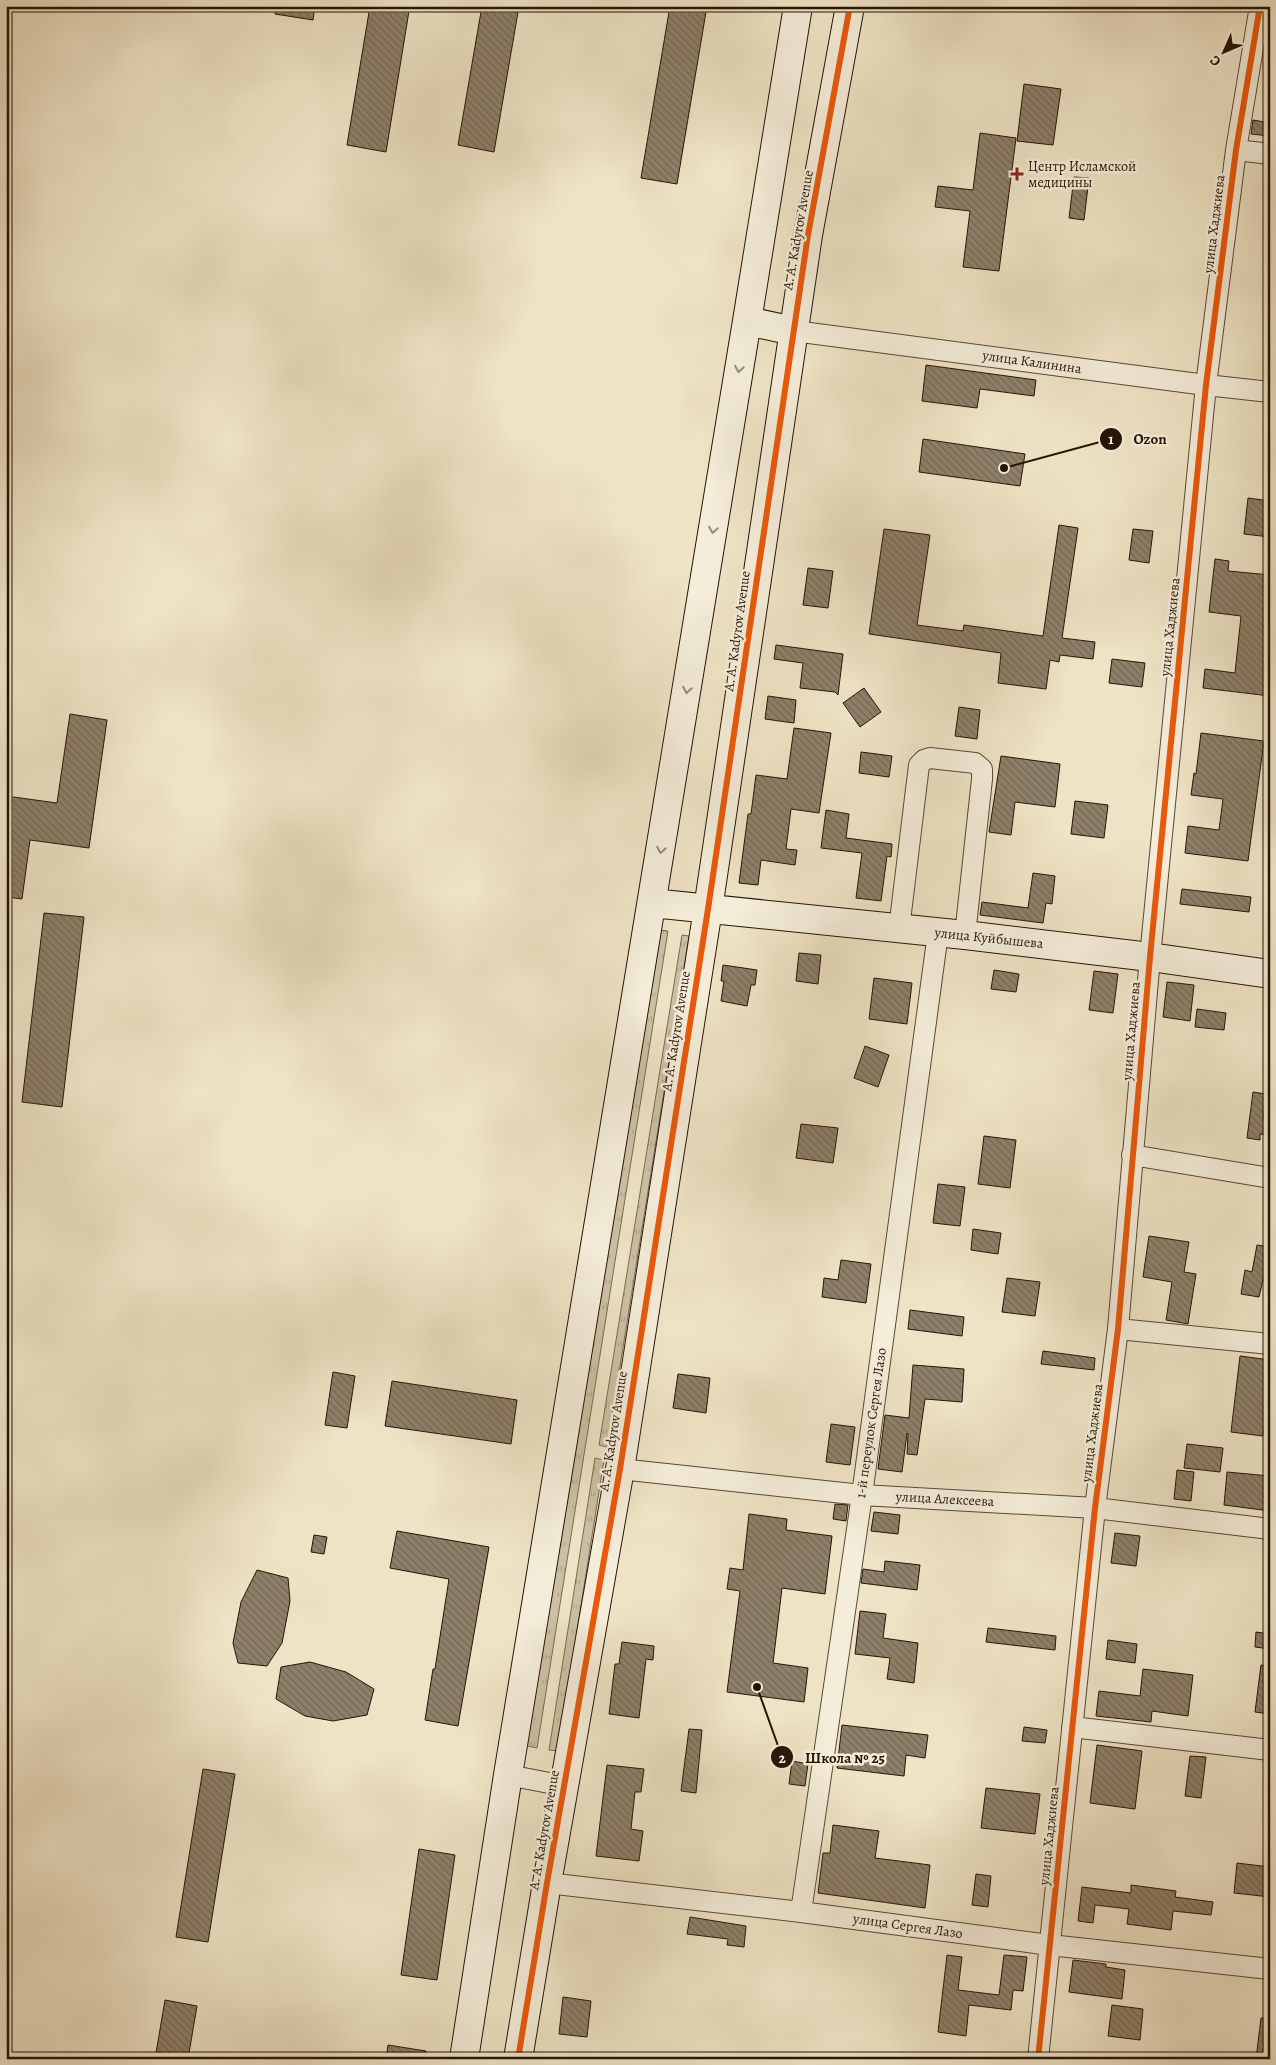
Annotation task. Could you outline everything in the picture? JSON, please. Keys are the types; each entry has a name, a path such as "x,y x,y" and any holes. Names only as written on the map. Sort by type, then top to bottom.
{"street":[{"path":"464,2059 508,1776 798,6"},
{"name":"A. A. Kadyrov Avenue","path":"518,2059 620,1470 708,909 808,235 850,6"},
{"name":"улица Хаджиева","path":"1038,2059 1095,1508 1118,1328 1150,957 1206,385 1236,150 1260,6"},
{"path":"1236,150 1270,154"},
{"path":"747,321 794,330"},
{"name":"улица Калинина","path":"794,330 1270,392"},
{"path":"899,929 919,765 924,760 930,758 975,763 982,769 965,935"},
{"name":"улица Куйбышева","path":"652,903 965,935 1150,957 1270,974"},
{"name":"1-й переулок Сергея Лазо","path":"801,1912 862,1495 938,932"},
{"path":"1132,1155 1270,1178"},
{"path":"1118,1328 1270,1344"},
{"name":"улица Алексеева","path":"620,1470 862,1495 1095,1508 1270,1528"},
{"path":"1072,1727 1270,1750"},
{"path":"508,1776 565,1786"},
{"name":"улица Сергея Лазо","path":"547,1883 801,1912 1050,1946 1270,1970"}],"green space":[{"path":"659,930 668,931 537,1748 527,1746"},
{"path":"682,935 689,936 607,1447 599,1445"},
{"path":"595,1458 604,1460 558,1751 549,1750"}],"building":[{"path":"275,6 315,6 313,20 275,14"},
{"path":"370,6 383,6 409,11 386,152 347,145"},
{"path":"482,6 518,12 494,152 458,145"},
{"path":"670,6 707,6 677,184 641,178"},
{"path":"1024,84 1061,89 1053,145 1017,141"},
{"path":"1253,120 1270,123 1270,136 1251,134"},
{"path":"980,133 1016,138 999,271 963,267 970,211 935,207 938,186 973,190"},
{"path":"1074,177 1089,178 1084,220 1069,218"},
{"path":"926,365 1036,380 1034,396 980,389 977,408 922,401"},
{"path":"923,439 1025,454 1020,486 919,472"},
{"path":"1248,498 1270,501 1270,537 1244,534"},
{"path":"1059,525 1078,528 1062,638 1095,642 1093,659 1060,655 1059,662 1050,660 1046,689 998,683 1001,653 869,634 884,529 930,535 917,625 963,631 964,625 1043,636"},
{"path":"1133,529 1153,531 1149,563 1129,560"},
{"path":"1215,559 1229,561 1228,571 1270,575 1270,696 1203,688 1205,669 1235,673 1241,616 1209,612"},
{"path":"808,568 833,571 828,608 803,605"},
{"path":"776,645 843,654 838,695 835,692 800,688 803,663 774,659"},
{"path":"1112,659 1145,663 1142,687 1109,683"},
{"path":"864,688 881,712 860,727 843,703"},
{"path":"768,696 796,700 794,723 765,719"},
{"path":"959,707 980,710 977,739 955,736"},
{"path":"70,714 107,720 89,848 30,840 22,899 6,897 6,796 57,803"},
{"path":"794,728 831,733 819,813 791,809 786,849 797,850 795,865 761,860 758,885 739,883 748,814 751,814 756,775 787,779"},
{"path":"1201,733 1264,741 1248,861 1185,853 1188,826 1219,830 1223,799 1191,795 1194,773 1196,774"},
{"path":"861,752 892,756 889,777 859,773"},
{"path":"1001,756 1060,764 1055,807 1015,802 1011,835 989,832"},
{"path":"1075,801 1108,805 1104,838 1071,834"},
{"path":"826,810 849,814 846,838 892,844 891,857 887,856 881,901 856,898 862,853 821,848"},
{"path":"1033,873 1055,876 1052,904 1046,903 1043,923 980,915 982,902 1028,908"},
{"path":"1182,889 1251,897 1249,912 1180,904"},
{"path":"44,913 84,917 62,1107 22,1102"},
{"path":"799,953 821,955 818,984 796,981"},
{"path":"723,965 757,970 755,985 751,985 747,1006 721,1001 724,981 721,981"},
{"path":"994,970 1019,974 1016,992 991,989"},
{"path":"1094,971 1118,974 1113,1013 1089,1010"},
{"path":"874,978 912,983 907,1024 869,1019"},
{"path":"1167,982 1194,985 1190,1021 1163,1017"},
{"path":"1197,1009 1226,1013 1224,1030 1195,1027"},
{"path":"865,1046 889,1055 878,1087 854,1078"},
{"path":"1253,1092 1266,1094 1263,1119 1270,1119 1270,1135 1260,1134 1260,1140 1247,1138"},
{"path":"801,1124 838,1128 833,1163 796,1158"},
{"path":"984,1136 1016,1140 1010,1188 978,1184"},
{"path":"938,1184 965,1187 960,1226 933,1223"},
{"path":"973,1229 1001,1233 998,1254 971,1250"},
{"path":"1149,1236 1189,1242 1184,1272 1196,1274 1188,1324 1166,1320 1172,1282 1143,1277"},
{"path":"1257,1245 1270,1247 1270,1281 1263,1280 1259,1297 1241,1294 1245,1270 1252,1272"},
{"path":"841,1260 871,1264 866,1303 822,1297 824,1278 838,1280"},
{"path":"1007,1278 1040,1282 1035,1316 1002,1312"},
{"path":"910,1310 964,1317 962,1336 908,1329"},
{"path":"1043,1351 1095,1358 1094,1370 1041,1364"},
{"path":"1240,1356 1270,1360 1270,1382 1263,1436 1231,1432"},
{"path":"913,1365 964,1369 962,1402 925,1399 917,1455 907,1454 907,1433 902,1472 878,1469 885,1415 909,1418"},
{"path":"333,1372 355,1376 347,1428 325,1425"},
{"path":"678,1374 710,1378 706,1413 673,1408"},
{"path":"392,1381 517,1400 511,1444 385,1426"},
{"path":"831,1424 855,1427 850,1465 826,1462"},
{"path":"1187,1444 1223,1448 1220,1472 1184,1468"},
{"path":"1177,1470 1194,1472 1191,1501 1174,1499"},
{"path":"1227,1472 1270,1476 1270,1511 1224,1505"},
{"path":"835,1504 848,1505 846,1521 833,1519"},
{"path":"874,1512 900,1515 898,1534 871,1531"},
{"path":"749,1514 787,1519 786,1530 832,1536 825,1594 782,1588 773,1663 808,1668 804,1702 727,1692 740,1591 727,1589 730,1568 743,1570"},
{"path":"397,1531 489,1547 458,1726 425,1720 449,1579 390,1568"},
{"path":"1115,1533 1140,1536 1136,1566 1111,1563"},
{"path":"314,1535 327,1537 324,1554 311,1552"},
{"path":"885,1561 920,1565 917,1590 861,1583 863,1569 884,1572"},
{"path":"257,1570 288,1578 290,1601 282,1643 267,1666 238,1663 233,1643 241,1602"},
{"path":"860,1611 886,1614 883,1638 918,1643 914,1683 887,1679 890,1658 855,1654"},
{"path":"988,1628 1056,1636 1055,1650 986,1642"},
{"path":"1256,1632 1270,1634 1270,1649 1255,1647"},
{"path":"1108,1640 1137,1644 1135,1663 1106,1659"},
{"path":"622,1642 654,1646 653,1660 646,1659 639,1718 609,1714 615,1664 619,1664"},
{"path":"310,1662 346,1672 374,1689 367,1715 333,1721 305,1716 276,1699 281,1667"},
{"path":"1261,1665 1270,1666 1270,1714 1255,1712"},
{"path":"1143,1669 1193,1675 1188,1716 1152,1711 1151,1722 1096,1716 1099,1691 1140,1696"},
{"path":"842,1725 928,1735 925,1758 906,1755 904,1776 837,1768"},
{"path":"1024,1727 1047,1730 1045,1743 1022,1741"},
{"path":"689,1729 702,1730 696,1793 681,1791"},
{"path":"1097,1745 1142,1751 1135,1809 1090,1803"},
{"path":"1190,1756 1206,1757 1201,1798 1185,1796"},
{"path":"792,1761 808,1764 805,1786 789,1784"},
{"path":"607,1765 644,1769 641,1792 635,1792 631,1829 643,1831 639,1861 596,1856"},
{"path":"203,1769 235,1774 208,1942 176,1937"},
{"path":"986,1788 1040,1794 1035,1834 981,1828"},
{"path":"833,1825 879,1831 875,1858 930,1865 925,1908 818,1893 823,1853 830,1853"},
{"path":"419,1849 455,1855 437,1980 401,1975"},
{"path":"1237,1863 1270,1867 1270,1897 1234,1893"},
{"path":"976,1874 991,1876 988,1907 972,1905"},
{"path":"1131,1885 1176,1891 1175,1897 1213,1902 1211,1915 1173,1911 1171,1930 1127,1924 1129,1909 1095,1905 1093,1923 1078,1921 1082,1887 1131,1893"},
{"path":"690,1917 746,1926 744,1947 727,1945 728,1939 687,1934"},
{"path":"947,1955 962,1957 958,1990 999,1995 1004,1955 1027,1957 1023,1991 1013,1990 1011,2010 969,2005 966,2036 938,2032"},
{"path":"1073,1960 1106,1964 1106,1967 1125,1970 1122,1999 1069,1992"},
{"path":"563,1997 591,2001 587,2037 559,2034"},
{"path":"165,2000 197,2006 188,2059 155,2059"},
{"path":"1112,2005 1143,2009 1140,2040 1108,2036"},
{"path":"1261,2018 1270,2018 1270,2059 1256,2059"},
{"path":"388,2045 426,2051 426,2059 386,2059"}],"cycle path":[{"path":"518,2059 620,1469 708,909 808,235 850,6"},
{"path":"1038,2059 1095,1508 1118,1329 1150,957 1206,385 1236,150 1260,6"}],"place":[{"name":"Центр Исламской медицины","path":"1017,174"},
{"name":"Ozon","path":"1004,468"},
{"name":"Школа № 25","path":"757,1687"}]}
